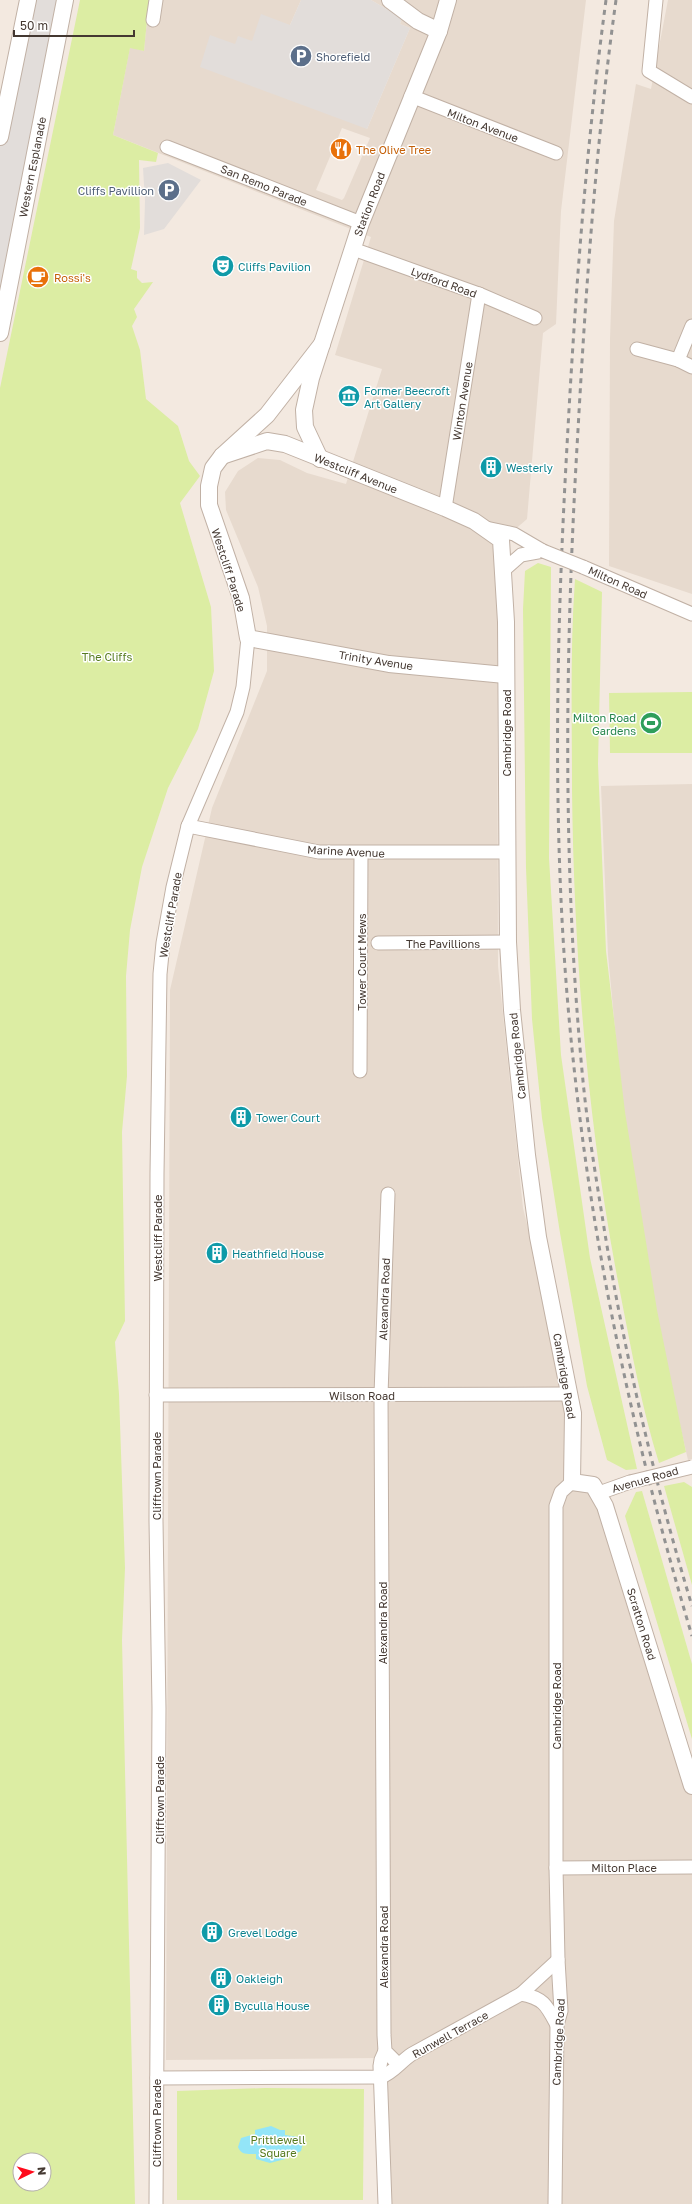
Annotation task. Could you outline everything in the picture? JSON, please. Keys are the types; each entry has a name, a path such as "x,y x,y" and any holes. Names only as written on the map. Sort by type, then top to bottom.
{"street":[{"path":"0,137 28,0"},
{"name":"Western Esplanade","path":"0,333 65,0"},
{"path":"153,20 156,0"},
{"path":"390,0 418,21 439,31"},
{"name":"Station Road","path":"320,459 305,427 304,410 311,378 361,224 411,96 439,31 448,0"},
{"path":"656,0 649,71 692,98"},
{"name":"Milton Avenue","path":"411,96 556,153"},
{"name":"San Remo Parade","path":"167,147 361,224"},
{"name":"Lydford Road","path":"353,249 479,294 535,318"},
{"name":"Winton Avenue","path":"445,508 479,294"},
{"path":"678,360 692,326"},
{"name":"Station Road","path":"222,456 266,415 322,344"},
{"path":"637,349 678,360 692,367"},
{"name":"Westcliff Avenue","path":"222,456 267,441 285,444 445,508 486,528 501,540 504,570"},
{"name":"Westcliff Parade","path":"156,1395 157,1130 160,974 163,942 173,887 188,826 237,712 243,687 248,638 241,598 209,505 209,486 213,468 222,456"},
{"name":"Westcliff Avenue","path":"486,528 514,534 543,551"},
{"path":"504,570 521,555 543,551"},
{"name":"Milton Road","path":"543,551 692,614"},
{"name":"Cambridge Road","path":"504,570 508,942 527,1155 538,1237 573,1413 572,1482 561,1492 556,1506 556,1868 558,1960 561,2011 557,2025 555,2204"},
{"name":"Trinity Avenue","path":"248,638 389,664 505,675"},
{"name":"Marine Avenue","path":"188,826 319,852 507,852"},
{"name":"Tower Court Mews","path":"360,1071 361,853"},
{"name":"The Pavillions","path":"378,943 508,942"},
{"name":"Alexandra Road","path":"385,2204 381,2077 381,2060 385,2051 381,1395 388,1194"},
{"name":"Wilson Road","path":"156,1395 568,1394"},
{"name":"Clifftown Parade","path":"156,1395 159,1708 156,2204"},
{"name":"Avenue Road","path":"599,1493 630,1482 692,1466"},
{"path":"572,1482 593,1485 599,1493"},
{"name":"Scratton Road","path":"599,1493 605,1506 692,1786"},
{"name":"Milton Place","path":"556,1868 692,1867"},
{"name":"Runwell Terrace","path":"381,2077 389,2074 398,2064 412,2054 521,1994 558,1960"},
{"path":"521,1994 535,1997 544,2002 557,2025"},
{"path":"385,2051 398,2064"},
{"path":"157,2078 381,2077"}],"shaded area":[{"path":"28,0 65,0 0,333 0,137"},
{"path":"149,0 301,0 290,25 367,129 410,28 400,24 402,18 371,0 586,0 561,211 556,324 543,333 527,519 497,545 498,966 523,1208 573,1413 572,1481 593,1485 692,1786 692,2204 379,2204 378,2058 166,2060 170,990 212,808 267,671 267,626 258,587 226,510 225,492 238,471 258,458 280,460 307,473 346,484 382,369 335,355 371,237 113,135 130,47 144,51","holes":["342,128 370,138 342,200 316,190"]},
{"name":"Shorefield","path":"301,0 371,0 402,18 400,24 410,28 367,129 200,67 210,35 235,44 238,36 252,41 261,14 290,25"},
{"path":"668,0 692,0 692,594 609,566 610,339 614,221 636,84 651,89"},
{"name":"Cliffs Pavillion","path":"168,163 201,180 164,229 144,235 145,201 143,168"},
{"path":"692,784 692,1459 688,1460 646,1278 624,1125 608,955 601,786"}],"green space":[{"name":"The Cliffs","path":"80,0 149,0 144,51 130,48 113,135 158,153 156,162 139,160 140,228 131,269 137,271 137,278 142,283 153,282 134,309 137,317 132,326 140,350 146,399 178,426 189,461 200,476 180,503 211,607 214,671 198,729 168,788 142,867 130,930 126,976 127,1076 122,1132 125,1321 115,1342 119,1394 125,1568 122,1640 135,2204 0,2204 0,388"},
{"path":"538,563 551,567 549,858 561,1055 590,1258 637,1469 626,1470 607,1460 587,1386 560,1233 542,1118 532,1019 526,868 523,609 525,571"},
{"path":"575,579 602,592 598,764 606,951 625,1112 657,1310 686,1452 659,1463 647,1422 621,1297 600,1171 585,1045 573,854 572,632"},
{"name":"Milton Road Gardens","path":"692,692 692,753 610,753 609,693"},
{"path":"684,1482 692,1487 692,1585 664,1486"},
{"path":"642,1491 692,1664 692,1739 625,1516 636,1492"},
{"name":"Prittlewell Square","path":"265,2088 364,2089 363,2200 177,2200 177,2091"}],"water":[{"path":"271,2126 280,2130 285,2130 285,2135 299,2137 303,2143 301,2151 293,2155 285,2155 285,2159 270,2163 256,2159 256,2154 245,2154 239,2150 238,2147 241,2138 255,2134 255,2130"}],"railway":[{"path":"606,0 582,223 563,526 558,686 559,846 562,926 576,1085 595,1225 637,1431 672,1568 692,1636"},
{"path":"616,0 592,215 584,322 570,593 568,756 572,918 576,1000 585,1100 613,1281 642,1422 678,1560 692,1606"}],"place":[{"name":"Shorefield","path":"301,56"},
{"name":"The Olive Tree","path":"341,149"},
{"name":"Cliffs Pavillion","path":"169,190"},
{"name":"Cliffs Pavilion","path":"223,266"},
{"name":"Rossi's","path":"38,277"},
{"name":"Former Beecroft Art Gallery","path":"349,396"},
{"name":"Westerly","path":"491,467"},
{"name":"Milton Road Gardens","path":"651,723"},
{"name":"Tower Court","path":"241,1117"},
{"name":"Heathfield House","path":"217,1253"},
{"name":"Grevel Lodge","path":"212,1932"},
{"name":"Oakleigh","path":"221,1978"},
{"name":"Byculla House","path":"219,2005"}]}
